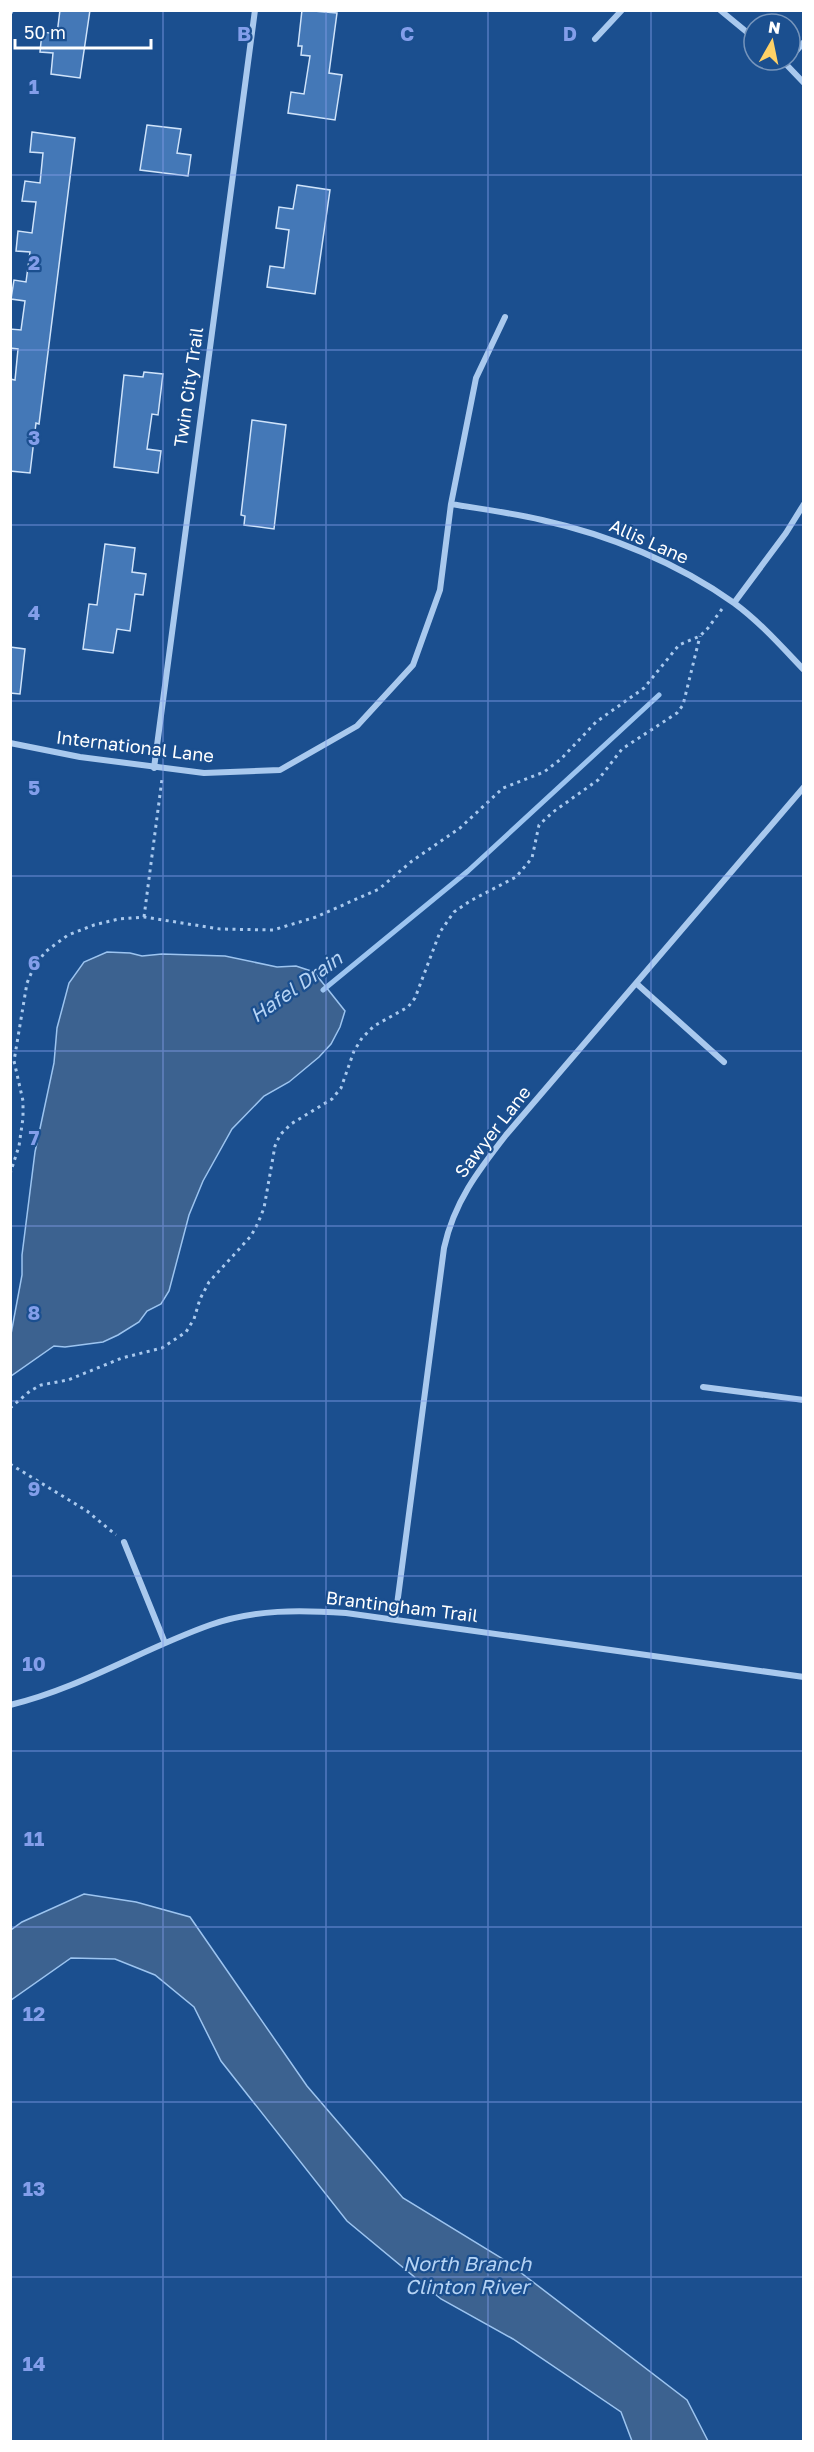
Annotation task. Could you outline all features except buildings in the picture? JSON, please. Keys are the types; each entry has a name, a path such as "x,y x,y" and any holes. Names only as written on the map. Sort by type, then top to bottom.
{"street":[{"name":"Twin City Trail","path":"154,768 255,10"},
{"path":"595,39 622,10"},
{"path":"720,10 742,28"},
{"name":"International Lane","path":"10,743 70,756 154,768 204,773 280,770 357,726 413,665 440,590 451,504 476,378 505,317"},
{"name":"Allis Lane","path":"451,504 541,520 607,538 672,566 731,602 779,643 804,670"},
{"path":"731,602 786,533 804,504"},
{"name":"Sawyer Lane","path":"395,1620 444,1248 449,1223 461,1198 492,1152 804,787"},
{"path":"637,984 724,1062"},
{"path":"704,1387 804,1400"},
{"path":"124,1542 165,1643"},
{"name":"Brantingham Trail","path":"10,1705 52,1694 211,1624 275,1611 327,1611 804,1677"}],"path":[{"path":"10,1174 19,1146 23,1118 23,1101 14,1060 27,984 33,969 45,952 68,935 119,919 144,917 220,929 273,930 316,917 379,889 412,861 460,828 503,788 544,772 561,759 596,722 644,688 679,645 700,636 731,602"},
{"path":"10,1408 30,1390 41,1385 68,1380 122,1358 162,1348 186,1332 194,1319 200,1299 209,1282 251,1236 258,1223 264,1208 275,1146 280,1134 291,1124 332,1099 341,1088 354,1051 362,1038 374,1026 408,1007 416,998 440,932 454,912 516,877 532,858 539,825 553,812 598,780 613,759 632,740 677,713 683,705 700,636"},
{"path":"144,917 163,768"},
{"path":"10,1464 87,1511 124,1542"}],"water":[{"path":"107,952 142,956 162,954 225,956 277,967 296,966 314,972 345,1011 331,1044 319,1057 289,1082 264,1096 232,1129 203,1181 189,1215 169,1291 161,1304 147,1311 139,1322 118,1335 103,1342 65,1347 54,1346 11,1376 11,1334 22,1275 22,1255 35,1152 54,1063 57,1028 69,983 84,962"},
{"name":"North Branch Clinton River","path":"84,1894 136,1902 190,1917 307,2086 403,2198 503,2259 687,2400 708,2441 632,2441 621,2412 513,2339 441,2299 347,2221 221,2061 194,2007 155,1975 115,1959 71,1958 11,2000 11,1930 22,1922"}],"waterway":[{"name":"Hafel Drain","path":"323,990 468,871 659,695"}]}
